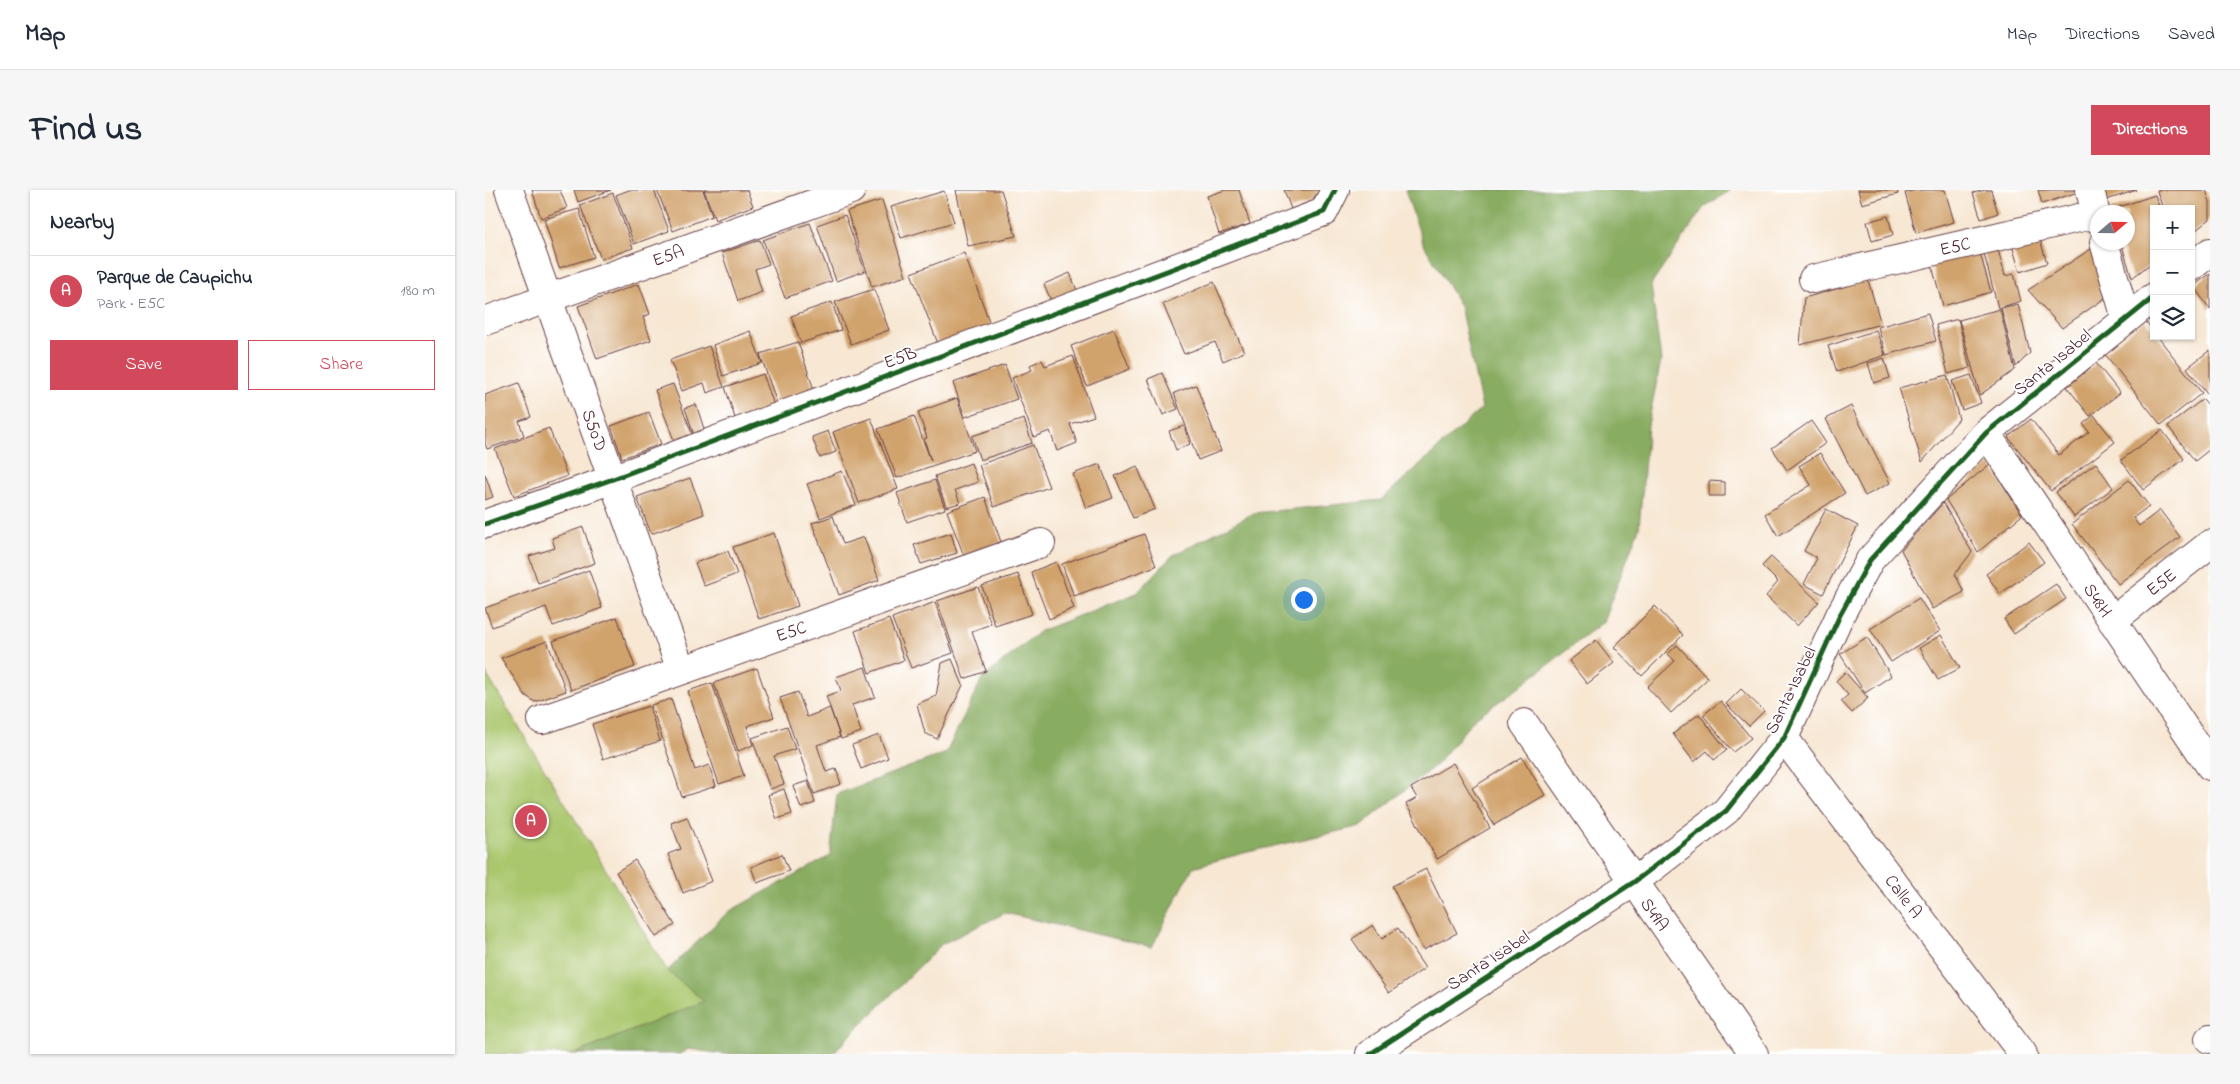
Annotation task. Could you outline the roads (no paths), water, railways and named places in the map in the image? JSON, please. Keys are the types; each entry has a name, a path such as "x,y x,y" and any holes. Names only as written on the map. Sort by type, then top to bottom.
{"street":[{"name":"S50D","path":"509,190 681,670"},
{"name":"E5A","path":"485,321 851,190"},
{"name":"E5B","path":"485,524 613,479 1329,201"},
{"name":"E5C","path":"1813,279 2090,208"},
{"path":"2106,250 2126,319"},
{"path":"2195,264 2210,252"},
{"name":"Santa Isabel","path":"1370,1054 1634,882 1726,811 1784,738 1841,615 1870,560 1985,434 2150,300"},
{"name":"S48H","path":"1985,434 2210,766"},
{"name":"E5C","path":"542,720 1041,543"},
{"name":"E5E","path":"2112,621 2210,544"},
{"name":"S49A","path":"1524,723 1753,1054"},
{"name":"Calle A","path":"1784,738 2023,1054"}],"place":[{"name":"Parque de Caupichu","path":"531,821"}]}
